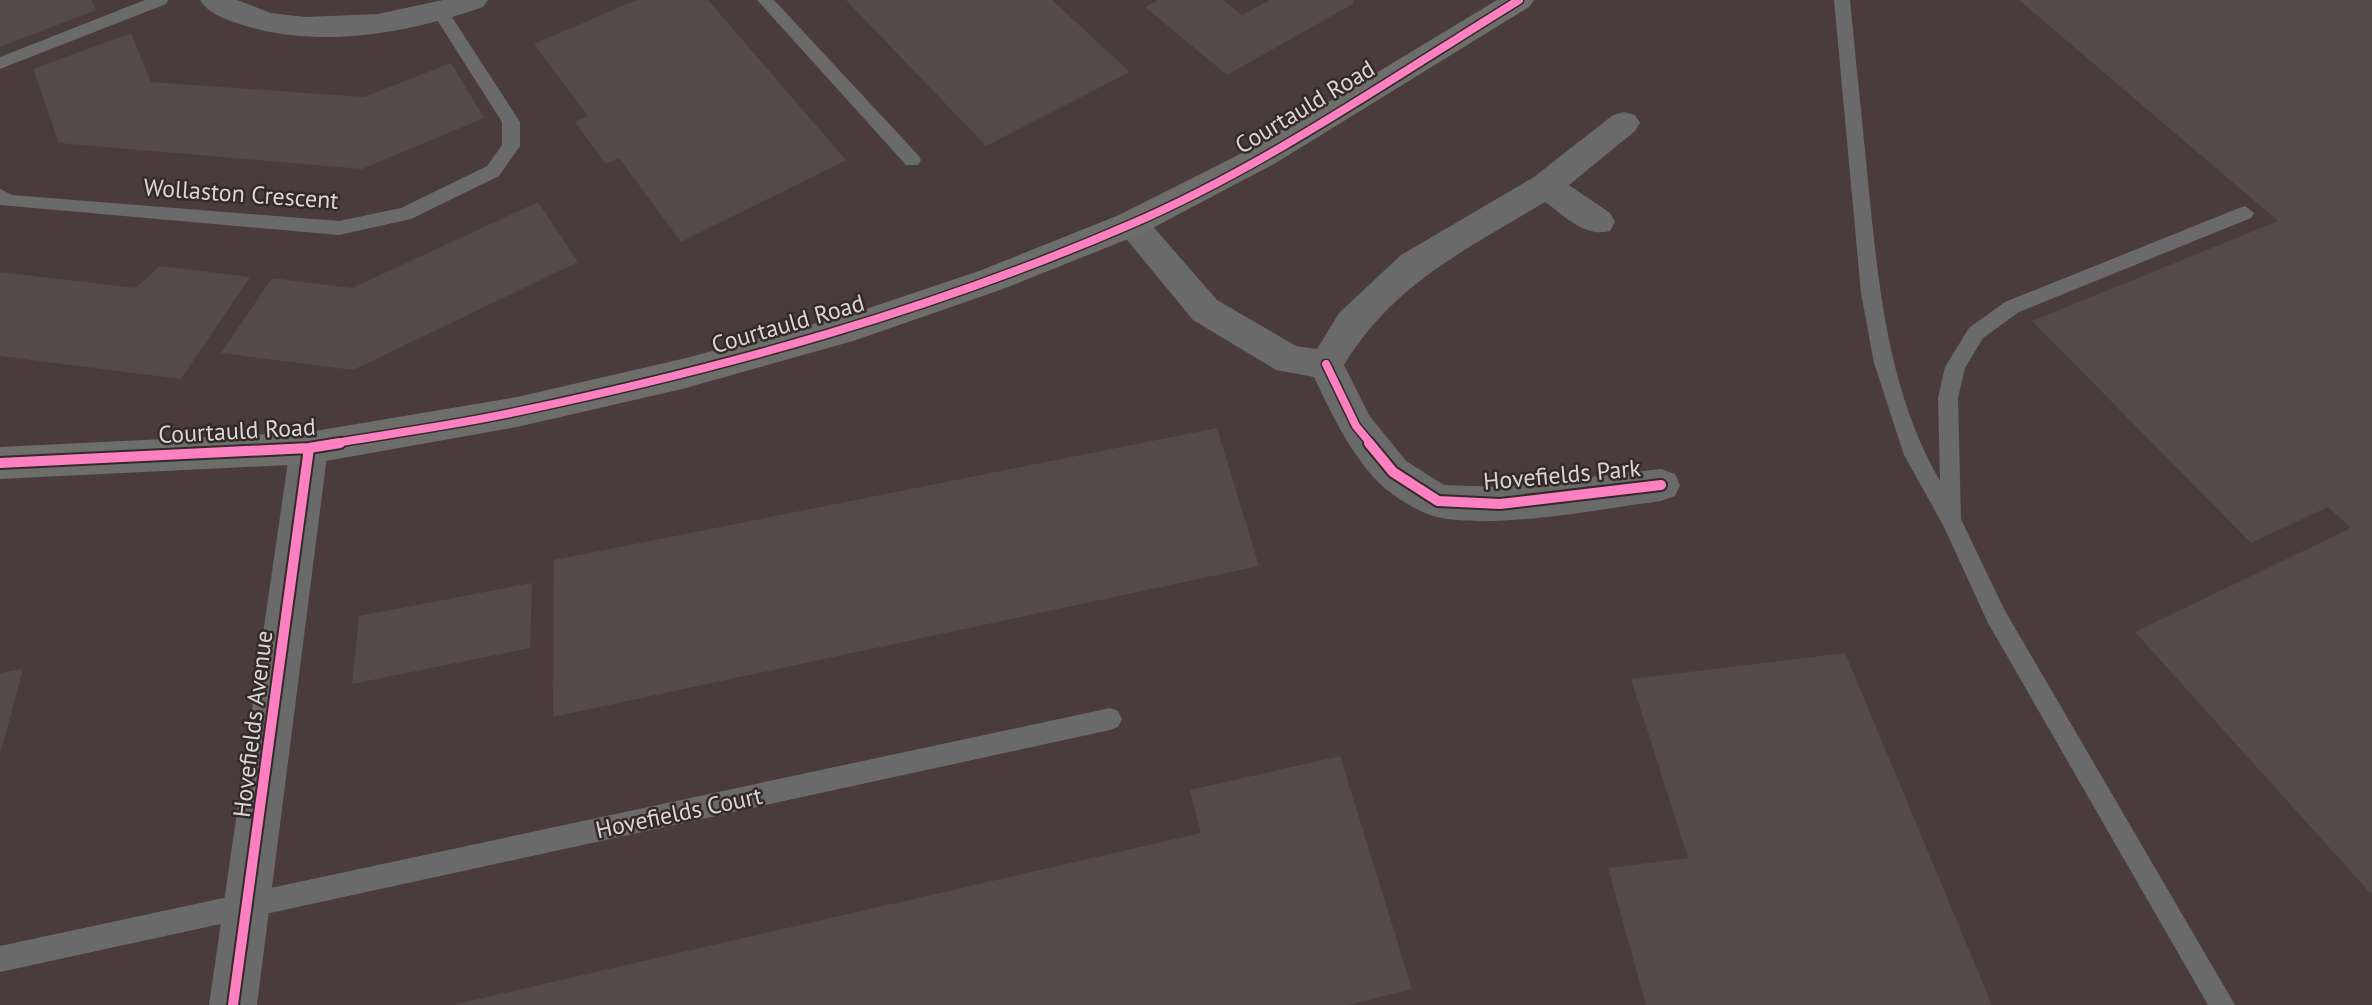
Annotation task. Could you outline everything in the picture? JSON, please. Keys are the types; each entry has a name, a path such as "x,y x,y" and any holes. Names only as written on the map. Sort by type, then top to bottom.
{"street":[{"path":"215,0 229,11 279,24 384,24 440,12 473,0"},
{"name":"Courtauld Road","path":"0,463 309,448 517,412 682,374 839,331 991,280 1131,225 1263,156 1519,0"},
{"path":"1131,225 1205,310 1289,360 1326,364 1351,323 1413,264 1546,186 1624,123"},
{"path":"1546,186 1598,222"},
{"name":"Hovefields Park","path":"1326,364 1356,426 1394,472 1438,501 1500,504 1661,485"},
{"name":"Hovefields Avenue","path":"233,1005 309,448"}],"lane":[{"path":"0,63 160,0"},
{"path":"765,0 912,160"},
{"path":"1842,0 1870,293 1884,363 1914,455 1951,520 2002,627 2222,1005"},
{"name":"Wollaston Crescent","path":"0,196 8,201 339,228 405,214 493,171 511,146 511,122 440,12"},
{"path":"1951,520 1948,398 1955,367 1976,332 2012,307 2245,213"},
{"name":"Hovefields Court","path":"0,960 1110,719"}],"shaded area":[{"path":"0,0 2372,0 2372,1005 0,1005"}],"building":[{"path":"0,0 91,0 96,10 0,47"},
{"path":"636,0 708,0 846,160 681,242 619,158 606,164 575,122 588,116 534,44"},
{"path":"846,0 1052,0 1130,72 986,146"},
{"path":"1158,0 1223,0 1242,15 1270,0 1353,0 1353,4 1227,75 1145,7"},
{"path":"2019,0 2372,0 2372,895 2135,632 2351,528 2328,507 2251,543 2032,321 2278,221"},
{"path":"131,33 151,82 364,97 451,63 484,118 362,169 59,143 33,69"},
{"path":"538,202 578,262 353,370 221,353 272,278 352,288"},
{"path":"160,266 250,277 181,379 0,356 0,272 135,288"},
{"path":"1217,428 1259,566 553,717 554,560"},
{"path":"532,583 530,648 352,684 359,616"},
{"path":"1845,653 1992,1005 1646,1005 1608,868 1688,858 1631,679"},
{"path":"23,669 1,751 0,751 0,673"},
{"path":"1340,756 1412,989 1348,1005 452,1005 1201,833 1190,790"}],"cycle path":[{"path":"0,463 309,448 517,412 682,374 853,327 991,280 1131,224 1263,156 1519,0"},
{"path":"1326,364 1356,426 1393,472 1438,501 1500,504 1661,485"},
{"path":"233,1005 309,448"}]}
